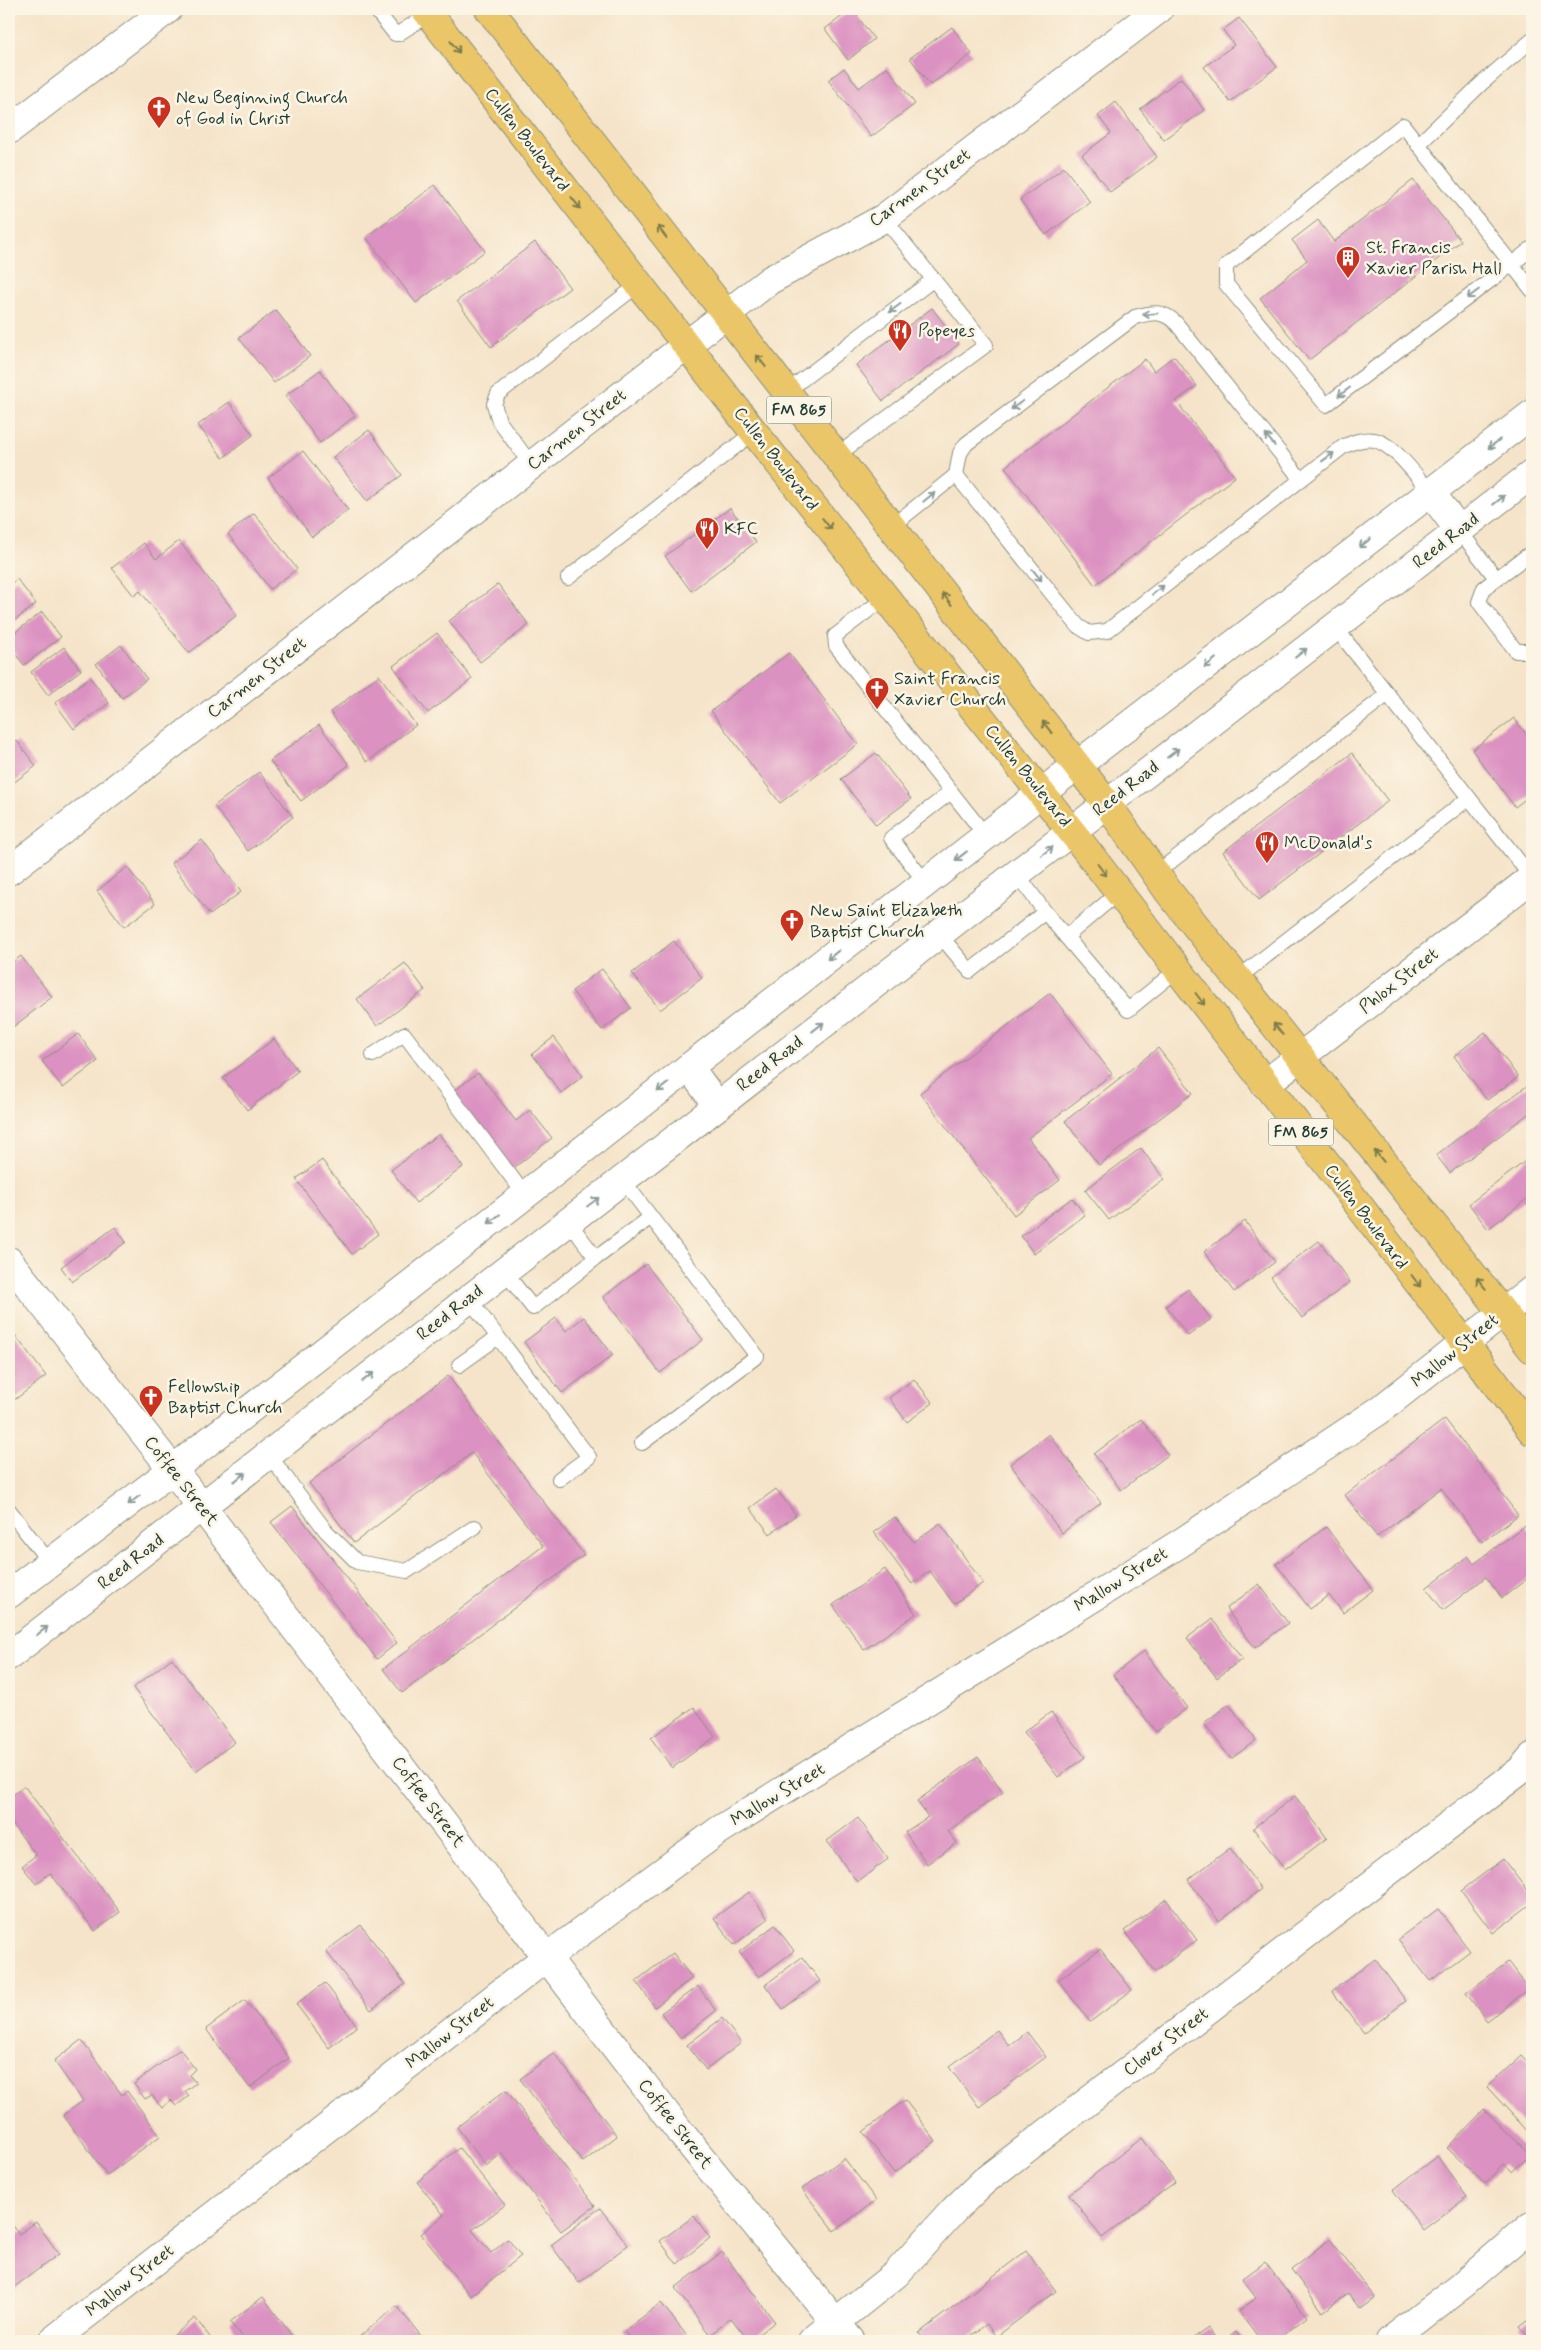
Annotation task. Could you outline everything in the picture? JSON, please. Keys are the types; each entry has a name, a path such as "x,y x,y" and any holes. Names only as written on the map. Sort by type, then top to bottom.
{"main road":[{"name":"FM 865","path":"489,9 1107,804 1156,874 1532,1349"},
{"name":"Cullen Boulevard","path":"427,11 754,432 1119,892 1532,1431"}],"street":[{"path":"9,130 168,9"},
{"name":"Carmen Street","path":"9,871 770,280 884,218 1159,9"},
{"path":"9,1594 172,1470 1041,793 1532,414"},
{"name":"Reed Road","path":"9,1656 568,1220 1072,832 1532,474"},
{"path":"1430,493 1459,530"},
{"name":"Phlox Street","path":"1265,1084 1532,878"},
{"path":"689,1067 717,1105"},
{"name":"Coffee Street","path":"9,1261 202,1507 681,2133 844,2332"},
{"name":"Mallow Street","path":"52,2341 547,1957 718,1831 1179,1544 1380,1410 1532,1290"},
{"name":"Clover Street","path":"812,2341 844,2332 954,2210 984,2181 1513,1776 1532,1757"},
{"path":"1390,2341 1462,2285 1532,2225"}],"lane":[{"path":"375,9 395,34 398,34 427,11"},
{"path":"1418,145 1481,84 1532,40"},
{"path":"1532,248 1512,264 1326,405 1226,284 1226,266 1403,125 1418,145 1512,264 1532,290"},
{"path":"836,456 986,345 884,218"},
{"path":"786,392 934,279"},
{"path":"532,466 499,421 494,404 498,394 639,284"},
{"path":"891,527 956,475 960,453 966,444 1135,316 1153,312 1168,315 1176,323 1300,478"},
{"path":"568,578 754,432"},
{"path":"956,475 1078,626 1089,633 1106,631 1300,478 1344,446 1364,439 1376,440 1388,447 1401,459 1430,493"},
{"path":"1459,530 1496,578"},
{"path":"1532,552 1484,588 1479,602 1516,651 1532,651"},
{"path":"886,597 835,636 836,646 986,836"},
{"path":"1335,627 1532,878"},
{"path":"1156,874 1388,694"},
{"path":"926,883 891,838 951,792"},
{"path":"1238,978 1469,798"},
{"path":"1017,874 1045,912 1128,1010 1178,970"},
{"path":"1066,937 1119,892"},
{"path":"939,934 970,971 1045,912"},
{"path":"373,1055 404,1034 525,1195"},
{"path":"622,1179 757,1356 642,1443"},
{"path":"504,1271 533,1308 651,1217"},
{"path":"568,1220 596,1258"},
{"path":"469,1298 589,1457 559,1479"},
{"path":"459,1365 498,1337"},
{"path":"269,1455 326,1530 357,1562 407,1571 475,1527"},
{"path":"9,1510 50,1563"}],"building":[{"path":"852,9 874,39 848,60 825,29"},
{"path":"1239,18 1277,67 1230,102 1204,67 1234,45 1223,30"},
{"path":"952,27 972,54 930,85 910,58"},
{"path":"887,67 915,104 871,137 828,80 844,68 859,88"},
{"path":"1181,78 1204,110 1164,140 1140,109"},
{"path":"1116,102 1157,157 1110,192 1082,155 1111,133 1098,116"},
{"path":"1064,167 1090,202 1046,235 1020,200"},
{"name":"St. Francis Xavier Parish Hall","path":"1413,180 1461,241 1309,360 1260,298 1307,260 1292,240 1318,220 1334,242"},
{"path":"435,185 485,251 416,303 366,237"},
{"path":"535,242 570,288 491,347 457,301"},
{"path":"932,308 959,344 883,401 856,365"},
{"path":"276,310 310,356 274,383 239,338"},
{"path":"1174,356 1197,386 1176,401 1235,477 1095,585 1005,467 1145,359 1154,371"},
{"path":"320,370 355,416 320,443 285,396"},
{"path":"229,402 253,435 223,458 198,425"},
{"path":"369,430 402,475 367,501 333,457"},
{"path":"303,451 348,510 312,537 268,478"},
{"path":"730,508 756,542 691,591 665,556"},
{"path":"254,513 297,569 270,589 228,534"},
{"path":"179,541 237,615 189,653 140,591 134,596 112,568 144,543 156,559"},
{"path":"17,579 36,604 9,625 9,585"},
{"path":"498,584 529,625 480,662 449,621"},
{"path":"42,612 61,637 24,665 9,645 9,637"},
{"path":"437,633 472,679 428,713 393,666"},
{"path":"121,645 147,679 122,698 96,664"},
{"path":"64,647 81,670 48,695 31,672"},
{"path":"789,653 858,744 780,803 711,711"},
{"path":"379,675 416,725 367,762 330,712"},
{"path":"90,677 109,703 74,729 55,703"},
{"path":"1514,718 1532,742 1532,794 1515,807 1472,750"},
{"path":"319,725 349,765 301,801 270,761"},
{"path":"17,741 36,766 9,786 9,747"},
{"path":"876,753 911,799 876,825 841,779"},
{"path":"1352,753 1388,801 1259,900 1223,852"},
{"path":"259,772 293,817 248,851 214,806"},
{"path":"202,840 241,892 210,915 171,863"},
{"path":"127,867 155,904 124,927 97,891"},
{"path":"674,941 702,978 660,1010 632,973"},
{"path":"21,956 52,997 9,1030 9,965"},
{"path":"405,963 425,990 377,1026 357,999"},
{"path":"602,969 631,1008 602,1030 572,991"},
{"path":"1050,993 1112,1074 1028,1138 1060,1180 1014,1215 920,1093"},
{"path":"1485,1032 1518,1077 1487,1100 1454,1056"},
{"path":"78,1034 98,1061 63,1088 42,1061"},
{"path":"554,1037 583,1076 561,1093 532,1054"},
{"path":"274,1039 298,1071 247,1110 223,1078"},
{"path":"1158,1048 1193,1093 1099,1165 1065,1121"},
{"path":"478,1073 516,1121 530,1110 552,1138 511,1170 451,1093"},
{"path":"1532,1082 1532,1111 1450,1173 1436,1155"},
{"path":"439,1134 463,1167 416,1203 391,1170"},
{"path":"1141,1148 1164,1179 1109,1220 1085,1190"},
{"path":"1532,1156 1532,1195 1488,1229 1469,1204"},
{"path":"322,1160 378,1234 352,1254 296,1179"},
{"path":"1072,1198 1085,1215 1034,1254 1021,1236"},
{"path":"1245,1221 1275,1262 1234,1292 1204,1252"},
{"path":"115,1227 126,1242 72,1282 61,1267"},
{"path":"1319,1241 1350,1282 1302,1318 1271,1277"},
{"path":"646,1264 703,1340 660,1373 603,1297"},
{"path":"1188,1289 1211,1319 1188,1336 1166,1306"},
{"path":"584,1317 613,1355 562,1393 524,1342 556,1318 566,1331"},
{"path":"9,1327 46,1376 9,1404"},
{"path":"448,1376 584,1555 402,1693 383,1669 543,1546 472,1453 354,1543 309,1483"},
{"path":"914,1379 933,1403 907,1422 889,1398"},
{"path":"1141,1419 1168,1455 1121,1490 1094,1454"},
{"path":"1445,1419 1518,1515 1482,1542 1441,1488 1377,1537 1345,1495"},
{"path":"1049,1434 1101,1503 1062,1533 1010,1464"},
{"path":"776,1489 796,1515 770,1534 750,1508"},
{"path":"292,1506 397,1643 377,1659 271,1522"},
{"path":"895,1517 914,1542 940,1523 983,1583 954,1604 930,1571 912,1584 874,1532"},
{"path":"1525,1525 1532,1535 1532,1575 1502,1598 1486,1577 1443,1610 1426,1588 1468,1556 1474,1564"},
{"path":"1326,1527 1373,1590 1343,1613 1329,1595 1310,1609 1276,1564"},
{"path":"885,1569 916,1614 864,1650 833,1605"},
{"path":"1259,1584 1288,1623 1255,1648 1226,1609"},
{"path":"1212,1619 1242,1659 1217,1678 1187,1638"},
{"path":"1144,1651 1187,1708 1156,1732 1113,1675"},
{"path":"172,1658 235,1742 196,1771 133,1688"},
{"path":"1229,1704 1256,1740 1231,1759 1204,1723"},
{"path":"694,1707 715,1737 672,1768 651,1738"},
{"path":"1051,1712 1085,1757 1058,1777 1024,1732"},
{"path":"978,1757 1003,1792 948,1831 957,1843 927,1864 905,1832 928,1817 917,1801"},
{"path":"24,1786 120,1912 95,1931 50,1873 36,1884 22,1866 36,1855 9,1820 9,1798"},
{"path":"1295,1796 1327,1838 1285,1870 1253,1828"},
{"path":"858,1818 888,1859 857,1882 827,1841"},
{"path":"1230,1848 1261,1889 1219,1921 1188,1880"},
{"path":"1503,1859 1532,1897 1532,1903 1493,1933 1461,1891"},
{"path":"749,1892 768,1919 734,1945 714,1918"},
{"path":"1166,1899 1197,1940 1155,1972 1124,1931"},
{"path":"1438,1909 1470,1951 1430,1981 1398,1939"},
{"path":"361,1925 405,1984 371,2010 326,1951"},
{"path":"775,1925 794,1951 759,1977 739,1952"},
{"path":"1100,1949 1132,1990 1090,2022 1058,1980"},
{"path":"673,1953 692,1978 655,2007 636,1981"},
{"path":"802,1957 820,1981 783,2009 765,1985"},
{"path":"1375,1959 1406,2001 1364,2033 1332,1991"},
{"path":"1508,1962 1529,1989 1487,2021 1466,1993"},
{"path":"325,1983 357,2026 329,2048 296,2004"},
{"path":"698,1986 716,2011 680,2038 661,2013"},
{"path":"245,2000 289,2058 250,2088 206,2029"},
{"path":"722,2018 741,2043 706,2070 687,2045"},
{"path":"997,2030 1009,2046 1027,2032 1046,2057 979,2107 949,2067"},
{"path":"81,2040 122,2095 127,2091 160,2136 107,2175 63,2115 83,2101 54,2061"},
{"path":"180,2049 195,2069 189,2075 196,2083 185,2091 189,2096 176,2106 171,2100 162,2108 152,2095 145,2099 134,2084"},
{"path":"554,2053 617,2136 583,2162 520,2079"},
{"path":"1522,2055 1532,2066 1531,2135 1487,2087"},
{"path":"506,2090 595,2206 561,2231 502,2153 486,2166 457,2127"},
{"path":"905,2100 936,2141 894,2173 863,2132"},
{"path":"1484,2110 1530,2154 1512,2172 1503,2164 1485,2184 1447,2148"},
{"path":"1142,2138 1175,2182 1102,2238 1069,2194"},
{"path":"459,2148 505,2205 472,2230 491,2253 508,2239 521,2256 471,2296 421,2234 444,2215 417,2182"},
{"path":"1437,2156 1467,2197 1423,2230 1393,2190"},
{"path":"844,2158 876,2200 834,2231 802,2189"},
{"path":"600,2208 628,2245 579,2283 551,2245"},
{"path":"694,2216 710,2238 677,2264 660,2241"},
{"path":"9,2220 19,2234 36,2222 59,2254 13,2288 9,2281"},
{"path":"1330,2239 1375,2298 1360,2309 1348,2293 1323,2312 1291,2269"},
{"path":"1026,2251 1056,2291 996,2337 987,2324 964,2341 925,2341 919,2333"},
{"path":"722,2252 775,2322 749,2341 731,2318 710,2335 675,2288"},
{"path":"1265,2262 1307,2317 1275,2341 1261,2341 1239,2311 1256,2298 1242,2279"},
{"path":"263,2297 296,2341 245,2341 230,2322"},
{"path":"661,2303 691,2341 632,2341 624,2331"},
{"path":"397,2306 425,2341 354,2341"},
{"path":"1532,2317 1532,2341 1530,2341 1519,2327"},
{"path":"195,2318 213,2341 167,2341"},
{"path":"1208,2328 1218,2341 1189,2341"},
{"path":"1236,2332 1244,2341 1224,2341"}],"place":[{"name":"New Beginning Church of God in Christ","path":"159,129"},
{"name":"St. Francis Xavier Parish Hall","path":"1348,279"},
{"name":"Popeyes","path":"900,352"},
{"name":"KFC","path":"707,550"},
{"name":"Saint Francis Xavier Church","path":"877,710"},
{"name":"McDonald's","path":"1267,864"},
{"name":"New Saint Elizabeth Baptist Church","path":"792,942"},
{"name":"Fellowship Baptist Church","path":"151,1418"}]}
